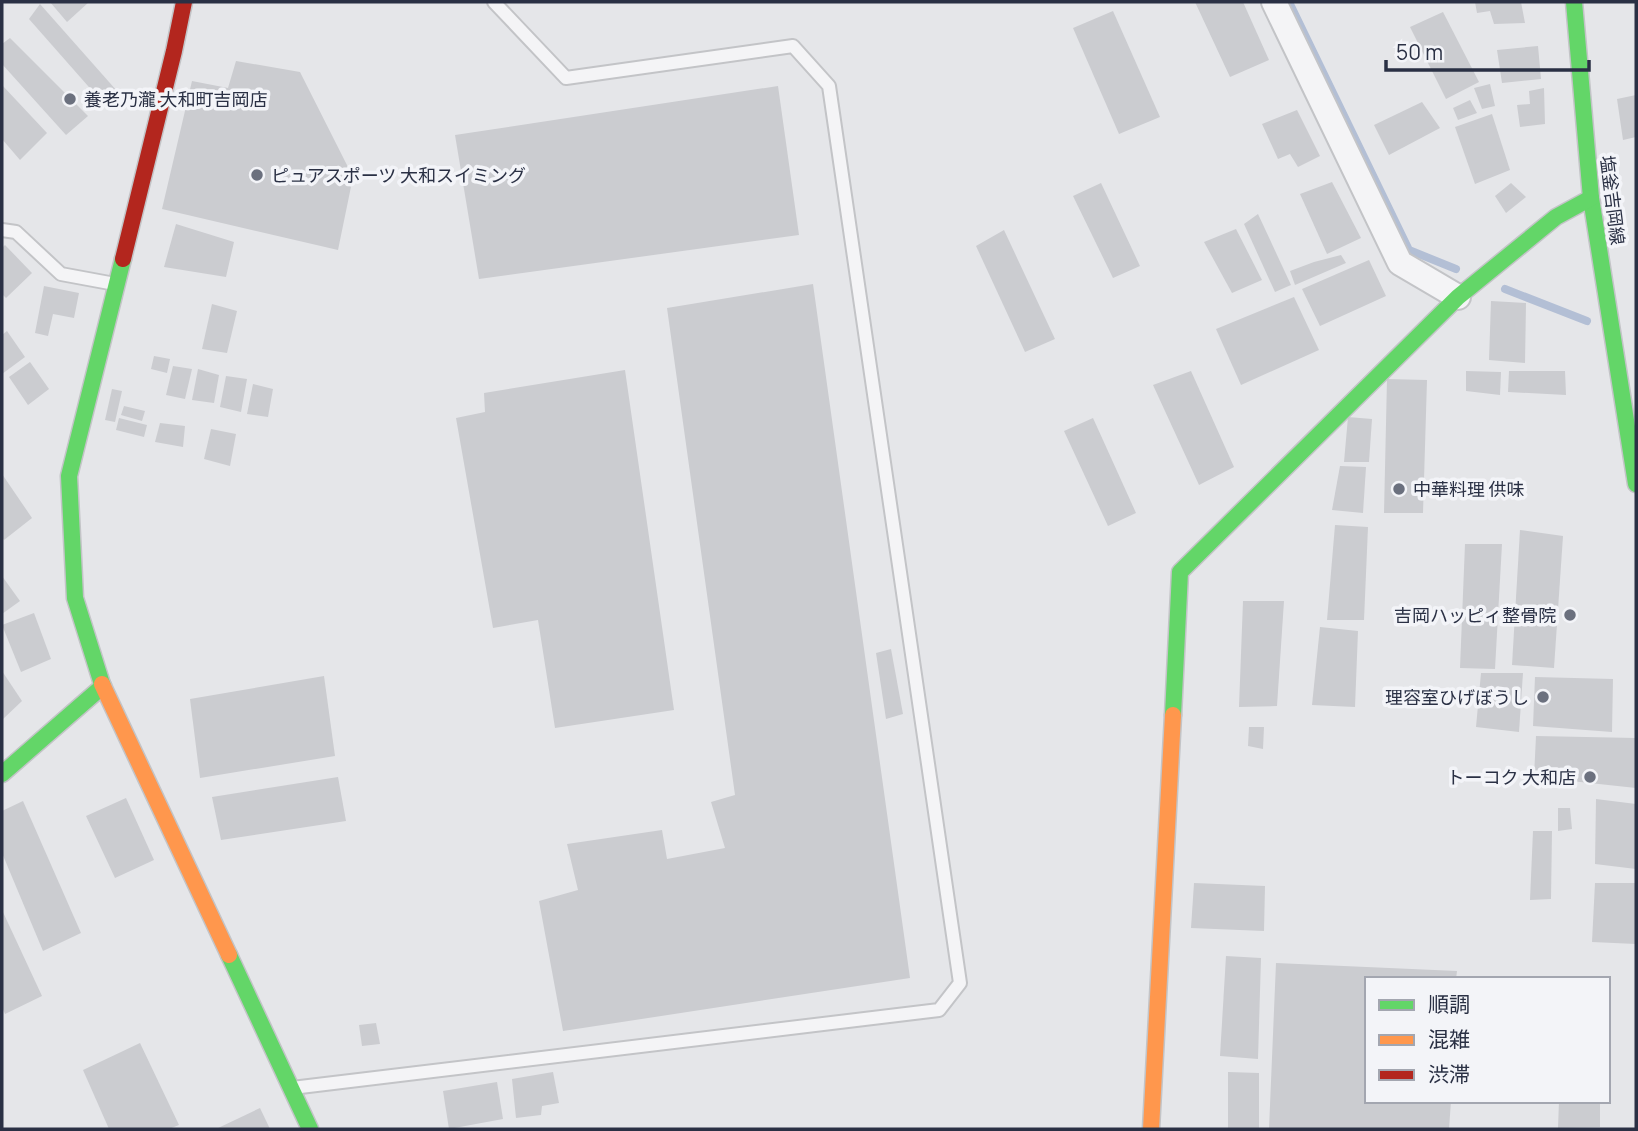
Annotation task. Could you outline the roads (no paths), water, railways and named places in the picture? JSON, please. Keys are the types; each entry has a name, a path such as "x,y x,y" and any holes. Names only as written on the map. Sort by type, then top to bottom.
{"street":[{"path":"184,2 69,476 75,598 103,686 310,1129"},
{"path":"1274,2 1400,263 1458,297"},
{"name":"塩釜吉岡線","path":"1574,2 1591,198 1636,484"},
{"path":"1151,1129 1180,572 1458,297 1556,217 1591,198"},
{"path":"2,774 103,686"}],"lane":[{"path":"291,1088 939,1010 960,982 829,86 793,46 566,78 494,2"},
{"path":"2,230 16,232 61,274 115,284"}],"waterway":[{"path":"1289,2 1409,250 1456,269"},
{"path":"1505,289 1587,321"}],"place":[{"name":"養老乃瀧 大和町吉岡店","path":"70,99"},
{"name":"ピュアスポーツ 大和スイミング","path":"257,175"},
{"name":"中華料理 供味","path":"1399,489"},
{"name":"吉岡ハッピィ整骨院","path":"1570,615"},
{"name":"理容室ひげぼうし","path":"1543,697"},
{"name":"トーコク 大和店","path":"1590,777"}]}
